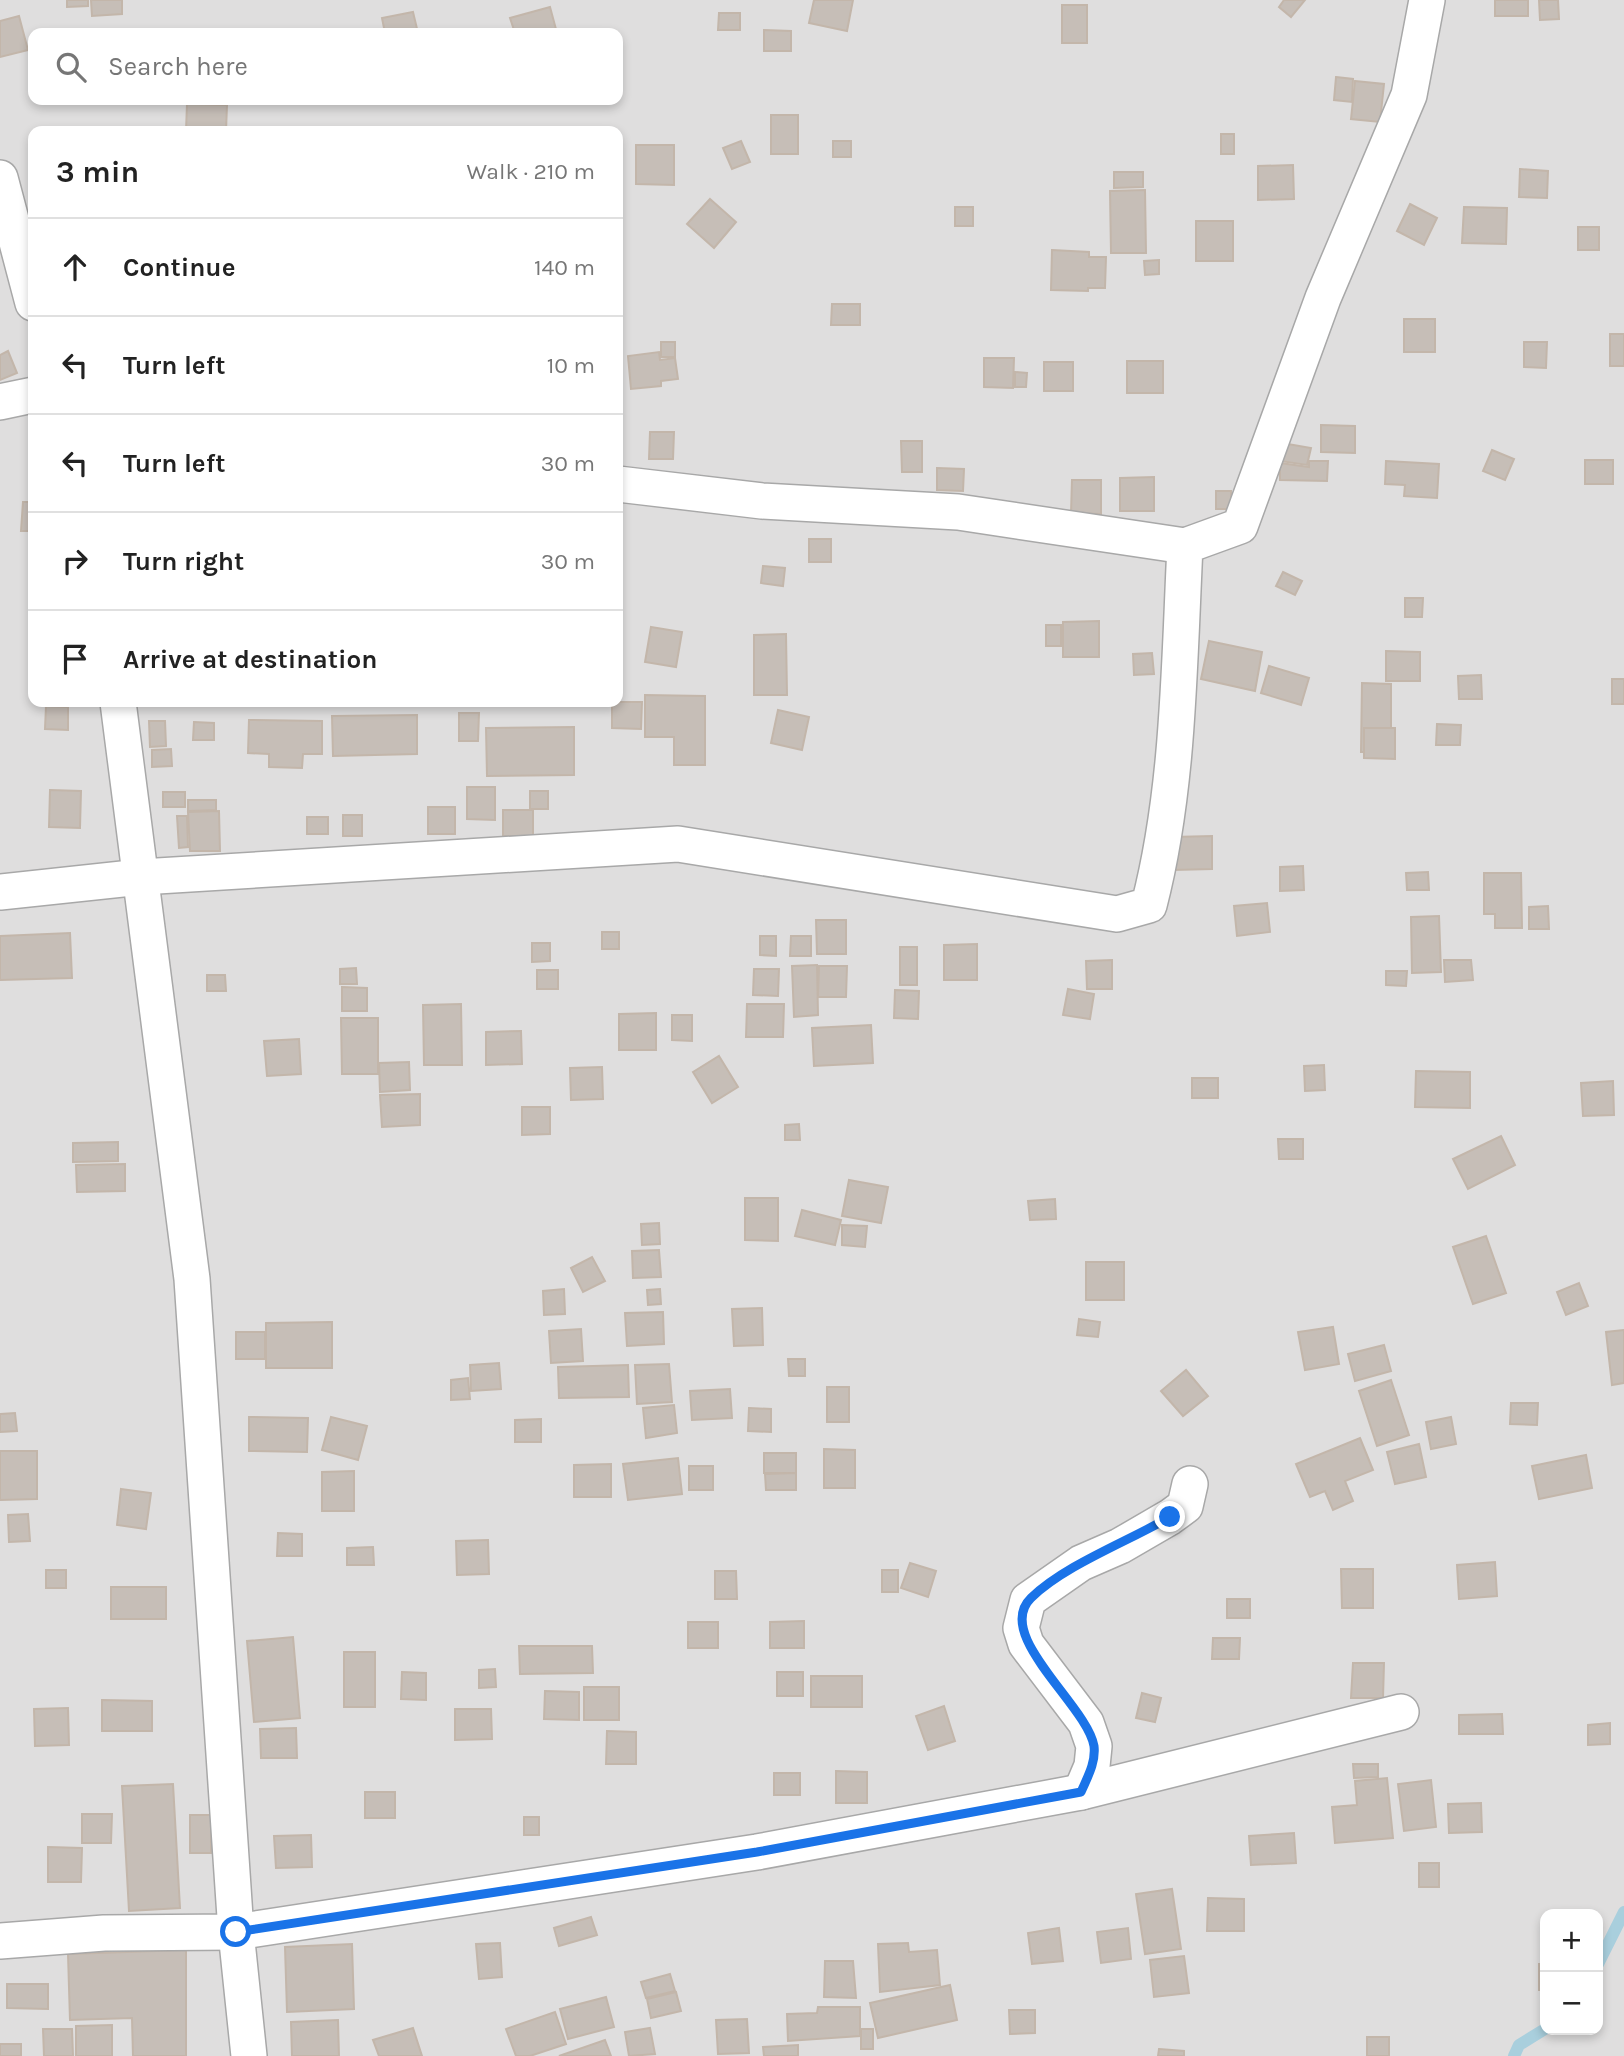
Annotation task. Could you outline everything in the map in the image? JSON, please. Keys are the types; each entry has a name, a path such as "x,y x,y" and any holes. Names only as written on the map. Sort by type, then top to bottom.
{"street":[{"path":"623,485 762,501 958,512 1185,546 1240,526 1323,298 1409,95 1427,0"},
{"path":"0,178 28,284"},
{"path":"0,402 28,397"},
{"path":"0,892 141,877 678,844 1104,912 1140,910 1149,905 1160,862 1176,730 1185,546"},
{"path":"119,707 192,1279 236,1932 249,2056"},
{"path":"1081,1792 1092,1766 1094,1746 1086,1723 1026,1644 1021,1628 1028,1600 1081,1563 1120,1546 1170,1517 1185,1506 1190,1484"},
{"path":"0,1941 104,1933 236,1932 757,1852 1081,1792 1401,1712"}],"shaded area":[{"path":"0,0 1624,0 1624,2056 0,2056"}],"building":[{"path":"67,0 88,0 88,6 67,7"},
{"path":"91,0 122,0 122,14 92,16"},
{"path":"814,0 853,0 847,31 809,23"},
{"path":"1284,0 1305,0 1291,17 1279,7"},
{"path":"1495,0 1528,0 1528,16 1495,16"},
{"path":"1539,0 1558,0 1559,19 1540,20"},
{"path":"1062,5 1087,5 1087,43 1062,43"},
{"path":"550,7 556,28 513,28 510,18"},
{"path":"413,12 417,28 384,28 382,18"},
{"path":"719,13 740,13 740,30 718,30"},
{"path":"19,16 28,50 0,57 0,21"},
{"path":"764,30 791,31 791,51 764,51"},
{"path":"1336,77 1353,79 1352,102 1334,100"},
{"path":"1355,81 1384,84 1380,122 1351,119"},
{"path":"187,105 227,105 226,126 186,126"},
{"path":"771,115 798,115 798,154 771,154"},
{"path":"1221,134 1234,134 1234,154 1221,154"},
{"path":"741,141 750,162 732,169 723,148"},
{"path":"833,141 851,141 851,157 833,157"},
{"path":"636,145 674,145 674,185 636,184"},
{"path":"1293,165 1294,199 1258,200 1258,166"},
{"path":"1520,169 1548,171 1547,198 1519,197"},
{"path":"1114,172 1143,172 1143,187 1114,188"},
{"path":"1145,190 1146,253 1111,253 1110,191"},
{"path":"710,199 736,222 714,248 687,224"},
{"path":"1410,204 1437,218 1424,245 1397,231"},
{"path":"955,207 973,207 973,226 955,226"},
{"path":"1464,207 1507,208 1506,244 1462,243"},
{"path":"1196,221 1233,221 1233,261 1196,261"},
{"path":"1578,227 1599,227 1599,250 1578,250"},
{"path":"1052,250 1089,252 1089,257 1106,257 1105,288 1088,288 1088,291 1051,290"},
{"path":"1159,260 1159,274 1145,275 1144,261"},
{"path":"832,304 860,304 860,325 831,325"},
{"path":"1404,319 1435,319 1435,352 1404,352"},
{"path":"1610,334 1624,334 1624,366 1610,366"},
{"path":"661,342 675,342 675,357 661,357"},
{"path":"1524,342 1547,342 1546,368 1524,367"},
{"path":"8,351 17,373 0,380 0,355"},
{"path":"659,352 660,360 675,358 678,379 661,381 661,386 631,389 628,356"},
{"path":"984,358 1014,358 1013,388 984,387"},
{"path":"1127,361 1163,361 1163,393 1127,393"},
{"path":"1044,362 1073,362 1073,391 1044,391"},
{"path":"1015,372 1027,373 1026,387 1015,387"},
{"path":"1321,425 1355,426 1355,453 1321,452"},
{"path":"650,432 674,432 673,459 649,459"},
{"path":"901,441 922,441 922,472 902,472"},
{"path":"1282,443 1311,448 1307,465 1280,461"},
{"path":"1492,450 1514,459 1505,480 1483,471"},
{"path":"1585,460 1613,460 1613,484 1585,484"},
{"path":"1309,461 1328,461 1327,481 1280,480 1280,463 1309,467"},
{"path":"1386,461 1439,464 1437,498 1404,496 1405,485 1385,484"},
{"path":"937,468 964,469 963,491 937,490"},
{"path":"1154,477 1154,511 1120,511 1120,478"},
{"path":"1072,480 1101,480 1101,514 1071,513"},
{"path":"1216,491 1231,491 1231,509 1216,509"},
{"path":"23,502 28,502 28,531 21,531"},
{"path":"809,539 831,539 831,562 809,562"},
{"path":"763,566 785,568 783,586 761,583"},
{"path":"1283,572 1302,581 1295,595 1276,586"},
{"path":"1405,598 1423,598 1422,617 1405,617"},
{"path":"1099,621 1099,657 1063,657 1063,622"},
{"path":"1046,625 1061,625 1061,646 1046,646"},
{"path":"651,627 682,632 676,667 645,662"},
{"path":"786,634 787,695 754,695 754,635"},
{"path":"1209,641 1262,652 1255,691 1201,679"},
{"path":"1386,651 1420,652 1420,681 1386,681"},
{"path":"1152,653 1154,674 1134,675 1133,654"},
{"path":"1269,666 1309,678 1301,705 1261,693"},
{"path":"1481,675 1482,699 1459,699 1458,676"},
{"path":"1612,679 1624,679 1624,704 1612,704"},
{"path":"1362,683 1391,684 1391,752 1361,752"},
{"path":"645,695 705,696 705,765 674,765 674,737 645,737"},
{"path":"623,702 642,702 641,729 612,728 612,707 623,707"},
{"path":"46,707 68,707 68,730 45,729"},
{"path":"778,710 809,717 802,750 771,743"},
{"path":"459,713 479,713 478,741 459,741"},
{"path":"417,715 417,754 333,756 332,716"},
{"path":"249,720 322,721 322,754 303,754 302,768 269,767 269,754 248,753"},
{"path":"149,721 165,721 166,746 150,747"},
{"path":"194,722 214,723 214,740 193,740"},
{"path":"1437,724 1461,725 1460,745 1436,745"},
{"path":"574,727 574,775 487,776 486,728"},
{"path":"1364,728 1395,728 1395,759 1364,758"},
{"path":"171,749 172,766 152,767 152,750"},
{"path":"467,787 495,787 495,820 467,819"},
{"path":"50,790 81,791 80,828 49,827"},
{"path":"530,791 548,791 548,809 530,809"},
{"path":"163,792 185,792 185,807 163,807"},
{"path":"188,800 216,800 216,810 188,811"},
{"path":"428,807 455,807 455,834 428,834"},
{"path":"503,810 533,810 533,836 503,836"},
{"path":"219,811 220,851 190,851 188,812"},
{"path":"343,815 362,815 362,836 343,836"},
{"path":"177,816 187,816 188,847 179,848"},
{"path":"307,817 328,817 328,834 307,834"},
{"path":"1212,836 1212,869 1174,870 1173,837"},
{"path":"1303,866 1304,890 1280,891 1280,867"},
{"path":"1428,872 1429,890 1407,890 1406,873"},
{"path":"1484,873 1521,873 1522,928 1495,928 1495,914 1484,914"},
{"path":"1267,903 1270,932 1237,936 1234,906"},
{"path":"1548,906 1549,929 1529,929 1529,907"},
{"path":"1439,916 1441,972 1412,973 1411,917"},
{"path":"816,920 846,920 846,954 817,954"},
{"path":"602,932 619,932 619,949 602,949"},
{"path":"70,933 72,978 0,980 0,936"},
{"path":"760,936 776,936 776,956 760,955"},
{"path":"791,936 811,936 811,956 790,956"},
{"path":"532,943 550,943 550,961 532,962"},
{"path":"977,944 977,980 944,980 944,945"},
{"path":"900,947 917,947 917,985 900,985"},
{"path":"1112,960 1112,989 1087,989 1086,961"},
{"path":"1444,960 1471,960 1473,980 1445,982"},
{"path":"817,965 818,1015 794,1017 792,966"},
{"path":"819,966 847,966 846,997 818,997"},
{"path":"356,968 357,984 340,984 340,969"},
{"path":"754,969 779,969 778,996 753,995"},
{"path":"537,970 558,970 558,989 537,989"},
{"path":"1386,971 1407,971 1406,986 1386,985"},
{"path":"207,975 225,975 226,991 207,991"},
{"path":"342,987 367,988 367,1011 342,1011"},
{"path":"1068,989 1094,994 1090,1019 1063,1015"},
{"path":"895,990 919,991 918,1019 894,1018"},
{"path":"461,1004 462,1065 424,1065 423,1005"},
{"path":"747,1004 784,1004 783,1037 746,1037"},
{"path":"656,1013 656,1050 619,1050 619,1014"},
{"path":"672,1015 692,1015 692,1041 672,1040"},
{"path":"341,1018 378,1018 378,1074 342,1074"},
{"path":"871,1025 873,1063 814,1066 812,1028"},
{"path":"521,1031 522,1064 486,1065 486,1032"},
{"path":"299,1039 301,1074 267,1076 264,1041"},
{"path":"719,1056 738,1087 712,1103 693,1072"},
{"path":"409,1062 410,1090 380,1092 379,1063"},
{"path":"1324,1065 1325,1090 1305,1091 1304,1066"},
{"path":"602,1067 603,1099 571,1100 570,1068"},
{"path":"1416,1071 1470,1072 1470,1108 1415,1107"},
{"path":"1192,1078 1218,1078 1218,1098 1192,1098"},
{"path":"1613,1081 1614,1115 1583,1116 1581,1083"},
{"path":"420,1094 420,1125 382,1127 380,1095"},
{"path":"522,1107 550,1107 550,1134 522,1135"},
{"path":"799,1124 800,1140 785,1140 785,1125"},
{"path":"1501,1136 1515,1165 1468,1189 1453,1159"},
{"path":"1278,1139 1303,1139 1303,1159 1279,1159"},
{"path":"118,1142 118,1161 73,1162 73,1143"},
{"path":"125,1164 125,1191 77,1192 76,1165"},
{"path":"849,1180 888,1187 881,1223 842,1216"},
{"path":"745,1198 778,1198 778,1241 745,1240"},
{"path":"1055,1199 1056,1219 1030,1220 1028,1201"},
{"path":"802,1210 841,1220 835,1245 795,1236"},
{"path":"659,1223 660,1244 642,1245 641,1224"},
{"path":"842,1225 867,1226 865,1247 842,1245"},
{"path":"1486,1236 1506,1293 1473,1304 1453,1247"},
{"path":"659,1250 661,1277 633,1278 632,1251"},
{"path":"592,1257 605,1281 583,1292 571,1268"},
{"path":"1086,1262 1124,1262 1124,1300 1086,1300"},
{"path":"1579,1283 1588,1306 1566,1315 1557,1292"},
{"path":"564,1289 565,1314 544,1315 543,1291"},
{"path":"660,1289 661,1304 648,1305 647,1290"},
{"path":"762,1308 763,1345 734,1346 732,1309"},
{"path":"663,1312 664,1344 627,1346 625,1313"},
{"path":"1079,1319 1100,1322 1098,1337 1077,1335"},
{"path":"332,1322 332,1368 266,1368 266,1323"},
{"path":"1333,1327 1339,1364 1305,1370 1298,1332"},
{"path":"581,1329 583,1361 551,1363 549,1331"},
{"path":"1624,1330 1624,1383 1612,1385 1606,1332"},
{"path":"236,1332 265,1332 265,1359 236,1359"},
{"path":"1384,1345 1391,1371 1355,1381 1348,1354"},
{"path":"788,1359 805,1359 805,1376 789,1376"},
{"path":"499,1363 501,1389 471,1391 470,1365"},
{"path":"669,1364 672,1402 637,1404 635,1365"},
{"path":"628,1365 629,1397 559,1398 558,1367"},
{"path":"1186,1370 1208,1396 1183,1416 1161,1391"},
{"path":"468,1378 470,1399 451,1400 451,1380"},
{"path":"1391,1380 1409,1435 1377,1446 1359,1391"},
{"path":"827,1387 849,1387 849,1422 827,1422"},
{"path":"730,1389 732,1418 692,1420 690,1391"},
{"path":"1511,1403 1538,1403 1537,1425 1510,1424"},
{"path":"674,1405 677,1433 646,1438 643,1408"},
{"path":"749,1408 771,1409 771,1432 748,1431"},
{"path":"15,1413 17,1431 0,1432 0,1414"},
{"path":"249,1417 308,1418 307,1452 249,1451"},
{"path":"331,1417 367,1426 358,1460 322,1450"},
{"path":"1451,1417 1456,1444 1431,1449 1426,1422"},
{"path":"541,1419 541,1442 515,1442 515,1420"},
{"path":"1360,1438 1373,1470 1345,1481 1353,1501 1333,1510 1325,1491 1310,1497 1296,1464"},
{"path":"1419,1444 1426,1477 1395,1484 1387,1452"},
{"path":"824,1449 855,1450 855,1488 824,1488"},
{"path":"0,1451 37,1451 37,1499 0,1500"},
{"path":"764,1453 796,1453 796,1473 764,1473"},
{"path":"1586,1455 1592,1488 1539,1499 1532,1466"},
{"path":"678,1458 682,1494 628,1500 623,1464"},
{"path":"611,1464 611,1497 574,1497 574,1465"},
{"path":"689,1466 713,1466 713,1490 689,1490"},
{"path":"354,1471 354,1511 322,1511 322,1472"},
{"path":"796,1473 796,1490 766,1490 765,1474"},
{"path":"121,1489 151,1493 146,1529 117,1525"},
{"path":"28,1514 30,1541 9,1542 8,1515"},
{"path":"278,1533 302,1534 302,1556 277,1556"},
{"path":"488,1540 489,1574 457,1575 456,1541"},
{"path":"373,1547 374,1565 347,1565 347,1548"},
{"path":"1495,1562 1497,1596 1459,1599 1457,1565"},
{"path":"910,1563 936,1571 928,1597 901,1588"},
{"path":"1341,1569 1373,1569 1373,1608 1342,1608"},
{"path":"46,1570 66,1570 66,1588 46,1588"},
{"path":"882,1570 898,1570 898,1592 882,1592"},
{"path":"715,1571 736,1571 737,1599 715,1599"},
{"path":"111,1587 166,1587 166,1619 111,1619"},
{"path":"1227,1599 1250,1599 1250,1618 1227,1618"},
{"path":"804,1621 804,1648 770,1648 770,1622"},
{"path":"688,1622 718,1622 718,1648 688,1648"},
{"path":"293,1637 300,1718 254,1722 247,1641"},
{"path":"1213,1638 1240,1638 1239,1659 1212,1659"},
{"path":"519,1646 592,1646 593,1673 520,1674"},
{"path":"344,1652 375,1652 375,1707 344,1707"},
{"path":"1353,1663 1384,1663 1383,1698 1351,1698"},
{"path":"495,1669 496,1687 479,1688 479,1670"},
{"path":"402,1672 426,1673 426,1700 401,1699"},
{"path":"777,1672 803,1672 803,1696 777,1696"},
{"path":"811,1676 862,1676 862,1707 811,1707"},
{"path":"584,1687 619,1687 619,1720 584,1720"},
{"path":"545,1691 579,1692 579,1720 544,1719"},
{"path":"1142,1693 1161,1698 1155,1722 1136,1718"},
{"path":"102,1700 152,1701 152,1731 102,1731"},
{"path":"944,1706 955,1741 928,1750 916,1716"},
{"path":"68,1708 69,1745 35,1746 34,1709"},
{"path":"455,1709 491,1709 492,1739 455,1740"},
{"path":"1502,1714 1503,1734 1459,1734 1459,1715"},
{"path":"1610,1723 1610,1744 1588,1745 1588,1725"},
{"path":"296,1728 297,1758 261,1758 260,1729"},
{"path":"607,1731 636,1732 636,1764 606,1764"},
{"path":"1353,1764 1378,1764 1378,1777 1354,1778"},
{"path":"836,1771 867,1772 867,1803 836,1803"},
{"path":"774,1773 800,1773 800,1795 774,1795"},
{"path":"1387,1778 1393,1838 1335,1843 1332,1807 1357,1805 1355,1781"},
{"path":"1431,1780 1436,1827 1404,1831 1398,1784"},
{"path":"173,1784 180,1908 129,1911 122,1786"},
{"path":"365,1792 395,1792 395,1818 365,1818"},
{"path":"1481,1803 1482,1832 1449,1833 1448,1804"},
{"path":"82,1814 112,1814 111,1843 82,1843"},
{"path":"190,1815 211,1815 211,1853 190,1853"},
{"path":"524,1817 539,1817 539,1835 524,1835"},
{"path":"1294,1833 1296,1863 1251,1865 1249,1836"},
{"path":"311,1835 312,1867 276,1868 274,1836"},
{"path":"48,1847 82,1848 81,1882 48,1882"},
{"path":"1419,1863 1439,1863 1439,1887 1419,1887"},
{"path":"1172,1889 1181,1949 1145,1954 1136,1894"},
{"path":"1208,1898 1244,1899 1244,1931 1207,1931"},
{"path":"591,1917 597,1935 559,1946 554,1928"},
{"path":"1059,1928 1063,1961 1032,1964 1028,1933"},
{"path":"1128,1928 1131,1959 1101,1963 1097,1932"},
{"path":"500,1943 502,1977 479,1979 476,1944"},
{"path":"908,1943 909,1952 937,1950 940,1985 880,1992 878,1944"},
{"path":"352,1944 354,2009 287,2012 285,1947"},
{"path":"186,1950 186,2056 133,2056 132,2018 70,2020 68,1954"},
{"path":"1184,1956 1189,1993 1154,1997 1150,1960"},
{"path":"825,1961 853,1961 856,1998 824,1997"},
{"path":"670,1974 675,1991 646,1998 641,1982"},
{"path":"7,1984 48,1984 48,2009 7,2008"},
{"path":"950,1985 957,2020 878,2038 870,2003"},
{"path":"676,1992 681,2011 651,2018 647,1999"},
{"path":"606,1997 614,2027 568,2039 560,2009"},
{"path":"818,2007 860,2007 860,2036 788,2041 787,2014 817,2013"},
{"path":"1009,2010 1035,2010 1035,2033 1010,2034"},
{"path":"555,2012 566,2044 530,2056 516,2056 506,2029"},
{"path":"747,2019 749,2053 718,2054 716,2020"},
{"path":"338,2020 339,2056 292,2056 291,2022"},
{"path":"112,2025 112,2056 76,2056 76,2026"},
{"path":"413,2028 422,2056 379,2056 373,2040"},
{"path":"650,2028 655,2054 629,2056 625,2032"},
{"path":"43,2029 72,2029 73,2056 44,2056"},
{"path":"861,2029 873,2029 873,2049 861,2049"},
{"path":"1367,2037 1389,2037 1389,2056 1367,2056"},
{"path":"605,2040 611,2056 559,2056"},
{"path":"0,2044 21,2044 21,2056 0,2056"},
{"path":"798,2045 798,2056 764,2056 763,2047"},
{"path":"1159,2049 1184,2051 1184,2056 1158,2056"}],"waterway":[{"path":"1603,1954 1624,1912"},
{"path":"1514,2056 1519,2045 1540,2032"}],"route":[{"path":"236,1932 757,1852 1081,1792 1092,1766 1094,1746 1086,1723 1026,1644 1021,1628 1028,1600 1081,1563 1120,1546 1170,1517"}]}
